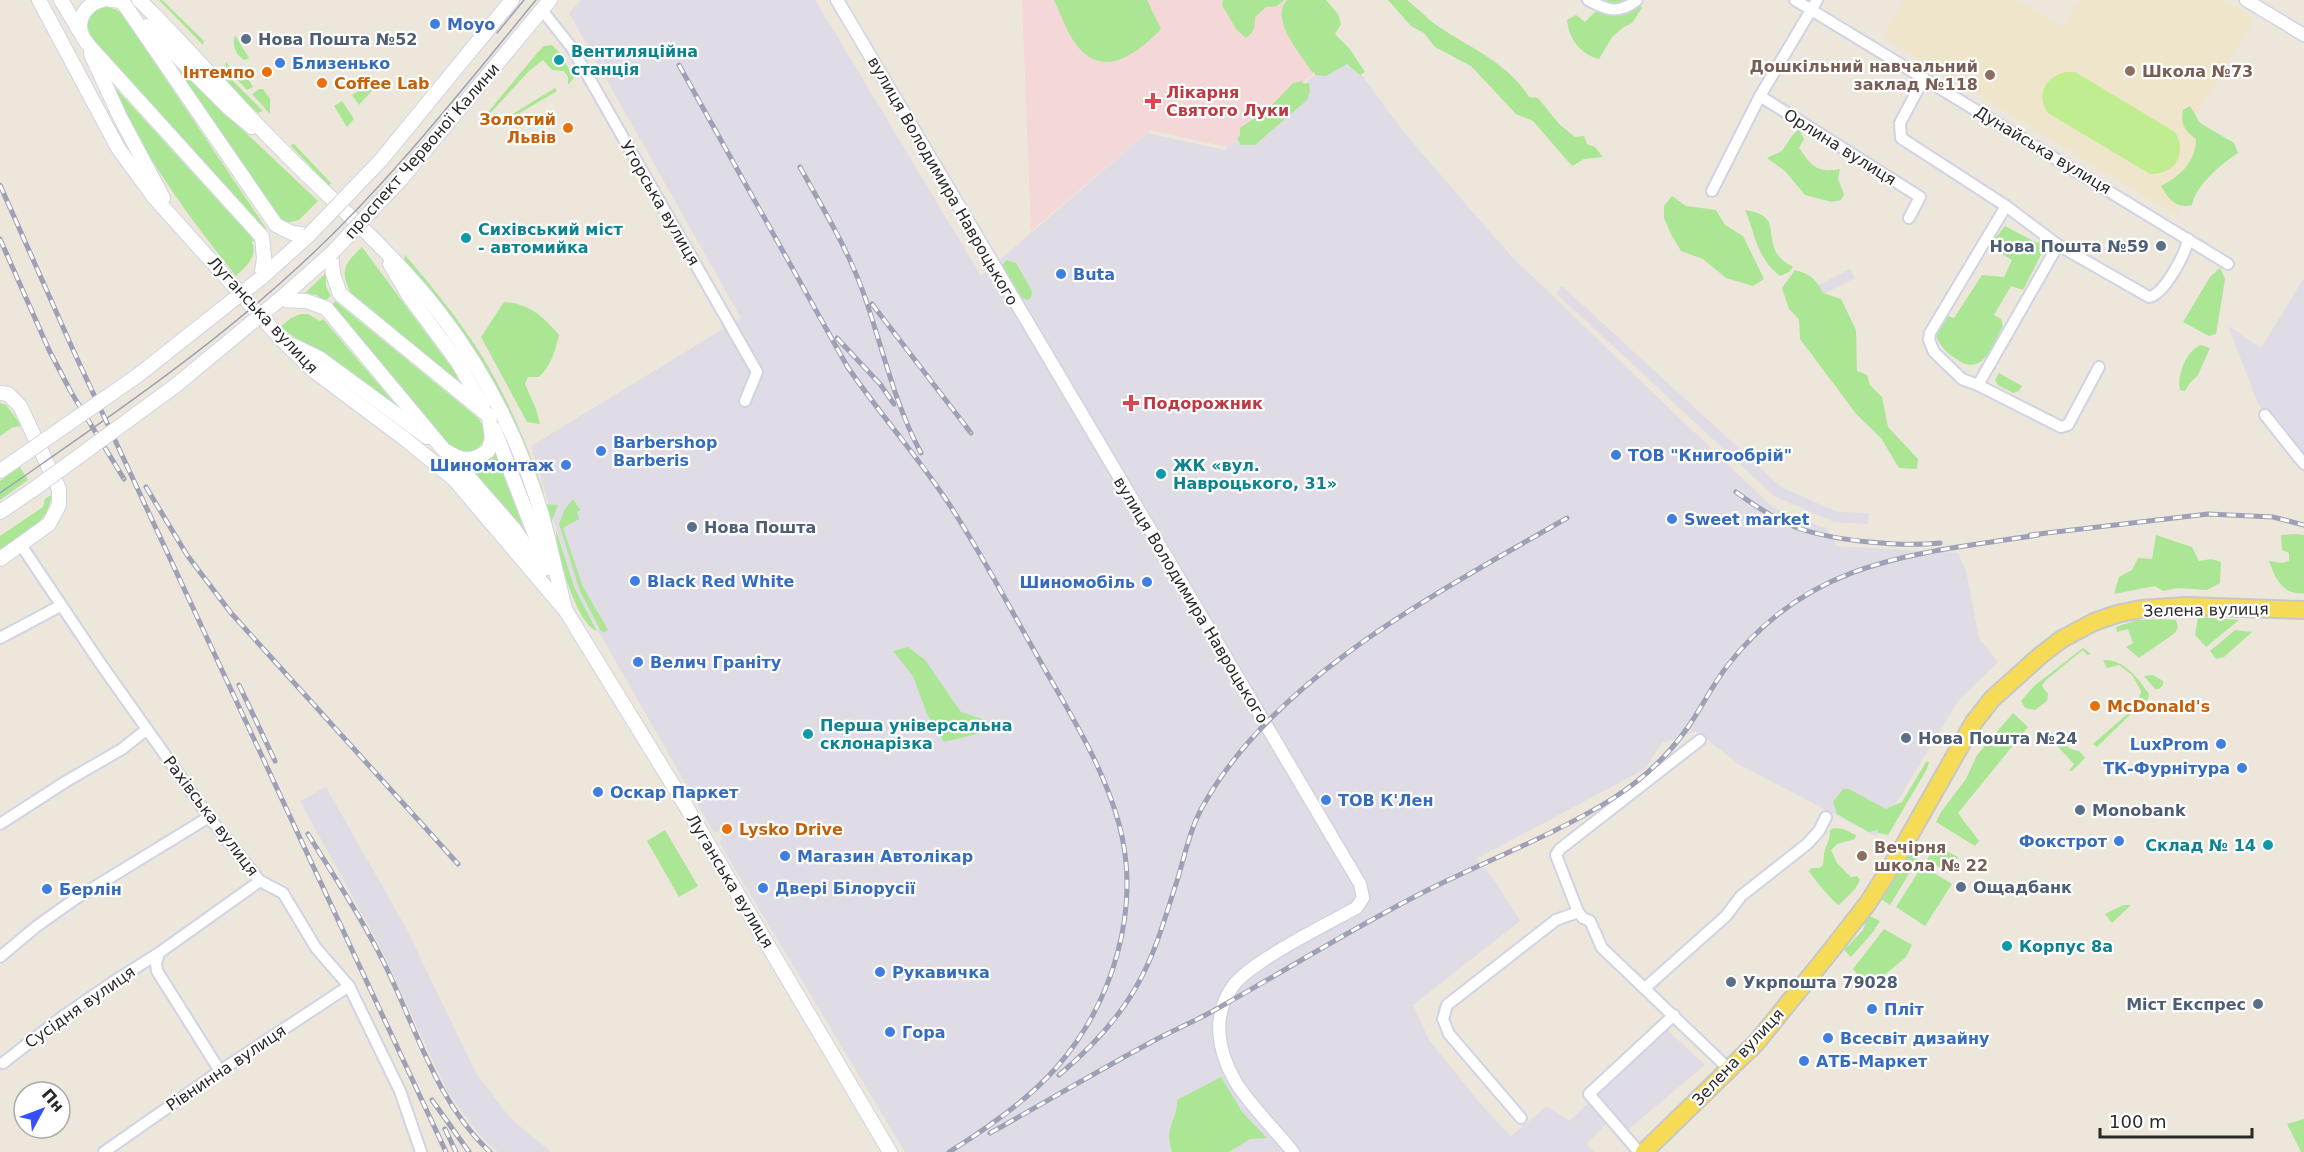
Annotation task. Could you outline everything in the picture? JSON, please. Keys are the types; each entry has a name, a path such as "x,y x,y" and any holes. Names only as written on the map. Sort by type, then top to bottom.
{"main road":[{"name":"Луганська вулиця","path":"39,0 118,148 153,196 283,341 314,371 454,479 566,611 684,803 890,1152"},
{"path":"61,0 82,35 120,117 176,220"},
{"path":"103,0 94,2 85,9 80,20 82,35 100,58 262,237 264,258 261,278"},
{"path":"118,0 229,108 248,125 269,137"},
{"path":"118,0 276,225 292,233 309,235"},
{"name":"Луганська вулиця","path":"139,0 269,137 382,249 417,286 456,335 502,415 540,509 566,611"},
{"name":"проспект Червоної Калини","path":"0,471 137,376 261,278 309,235 381,160 512,0"},
{"name":"проспект Червоної Калини","path":"0,512 175,386 331,254 402,178 542,3"},
{"path":"382,249 409,296 457,361 489,416 566,611"},
{"path":"283,341 319,358 444,450 463,460 471,460 488,451 492,440 489,416 340,294 333,274 331,254"},
{"path":"279,300 306,301 327,308 444,450 514,529 566,611"},
{"path":"0,393 8,394 21,406 59,489 59,505 49,524 0,559"},
{"name":"Зелена вулиця","path":"1641,1152 1730,1070 1770,1027 1868,903 1899,854 1964,737 1983,710 2041,655 2072,633 2094,622 2141,609 2186,606 2304,610"}],"street":[{"name":"вулиця Володимира Навроцького","path":"837,0 1360,884 1362,898 1356,908 1268,959 1237,981 1228,994 1219,1026 1218,1035 1224,1058 1236,1082 1293,1152"},
{"path":"1588,0 1608,10 1620,9 1637,0"},
{"name":"Дунайська вулиця","path":"1795,0 1814,5 1924,78 2228,264"},
{"path":"2246,0 2304,35"},
{"name":"Угорська вулиця","path":"542,3 572,48 757,372 745,401"},
{"path":"1712,191 1760,96 1814,5"},
{"path":"1924,78 1900,123 1902,138 2006,206 2058,245 2152,297 2160,292 2184,254 2188,239"},
{"name":"Орлина вулиця","path":"1760,96 1920,197 1909,218"},
{"path":"2006,206 1930,333 1929,340 1934,352 1962,379 2065,427 2099,367"},
{"path":"1978,385 2058,245"},
{"path":"2265,415 2304,464"},
{"name":"Рахівська вулиця","path":"21,545 60,606 209,817 260,881 283,893 316,948 349,986 400,1091 421,1152"},
{"path":"0,638 60,606"},
{"path":"0,824 122,749 146,730"},
{"path":"1700,740 1560,849 1556,855 1578,912 1590,921 1602,948 1730,1070"},
{"path":"0,957 37,926 75,899 209,817"},
{"path":"1645,988 1726,916 1741,896 1807,844 1819,831 1826,817"},
{"name":"Сусідня вулиця","path":"3,1063 62,1017 159,953 260,881"},
{"path":"1521,1118 1449,1034 1443,1019 1447,1005 1556,920 1578,912"},
{"name":"Сусідня вулиця","path":"159,953 156,963 157,971 220,1071"},
{"name":"Рівнинна вулиця","path":"104,1152 220,1071 349,986"},
{"path":"1641,1152 1589,1095 1674,1015"}],"shaded area":[{"path":"581,0 815,0 981,276 1147,133 1224,150 1344,51 1406,135 1511,256 1771,506 1827,529 1837,546 1958,553 1966,571 1979,638 1998,662 1958,701 1876,836 1740,765 1696,731 1662,743 1645,769 1476,859 1494,880 1520,921 1413,1005 1429,1040 1485,1109 1511,1136 1547,1106 1569,1121 1667,1030 1705,1065 1629,1129 1613,1117 1586,1144 1594,1152 905,1152 719,842 723,839 719,831 714,833 575,589 531,446 741,318 569,13"},
{"name":"Лікарня Святого Луки","path":"1022,0 1306,0 1345,47 1227,147 1150,130 1031,231"},
{"name":"Школа №73","path":"1905,0 2017,0 2063,27 2080,0 2223,0 2255,19 2192,122 2221,140 2175,215 1883,37"},
{"path":"1850,269 1855,278 1821,295 1817,286"},
{"path":"2304,278 2304,457 2272,426 2257,401 2228,326 2261,348"},
{"path":"1562,286 1781,487 1837,512 1869,513 1868,524 1834,522 1774,496 1556,293"},
{"path":"326,787 406,928 476,1073 510,1118 551,1152 498,1152 482,1138 448,1093 379,945 300,801"}],"green space":[{"path":"159,0 162,0 204,41 203,45"},
{"path":"1054,0 1147,0 1161,29 1141,47 1119,60 1108,62 1096,60 1085,54 1075,43"},
{"path":"1223,0 1284,0 1277,6 1266,7 1255,17 1254,29 1246,38 1236,29 1222,5"},
{"path":"1287,0 1326,0 1338,14 1341,24 1335,34 1349,48 1365,72 1360,75 1347,64 1326,76 1315,75 1284,27 1282,8"},
{"path":"1388,0 1407,0 1432,22 1485,55 1509,73 1529,97 1538,98 1559,124 1575,137 1584,136 1587,144 1595,147 1603,157 1584,159 1572,166 1533,121 1516,114 1471,66 1435,47 1424,33 1411,26"},
{"path":"1607,0 1638,0 1642,8 1632,23 1612,37 1599,59 1592,57 1577,45 1570,33 1567,20 1576,15 1585,22"},
{"path":"105,6 122,14 266,228 263,231 88,39 85,20 92,10"},
{"path":"235,35 249,58 244,60 236,52"},
{"path":"552,45 560,53 574,78 568,85 568,77 564,71 552,70 543,60 529,71 486,118 484,117 538,52 544,46"},
{"path":"226,62 238,77 246,75 253,87 247,90 225,67"},
{"path":"174,65 318,201 299,220 286,223 280,218 276,220"},
{"path":"224,72 263,111 258,113 238,94 229,84"},
{"path":"2066,72 2075,72 2175,132 2180,148 2172,167 2166,171 2150,174 2048,113 2043,100 2045,87 2053,78"},
{"path":"375,81 377,85 359,105 352,95"},
{"path":"1302,81 1304,84 1309,83 1310,92 1307,100 1255,145 1241,145 1237,139 1240,135 1240,128 1268,109 1293,83"},
{"path":"110,82 254,240 252,257 236,276 167,183 136,133"},
{"path":"555,88 557,91 513,117 511,115"},
{"path":"263,89 270,99 270,114 252,94"},
{"path":"342,101 354,119 347,127 334,106"},
{"path":"2190,106 2200,123 2234,143 2238,153 2217,169 2204,183 2198,190 2192,205 2181,206 2170,199 2161,186 2180,173 2193,155 2196,139 2186,130 2182,119 2183,110"},
{"path":"1799,129 1804,139 1799,148 1812,164 1820,169 1840,169 1838,179 1844,194 1841,200 1832,202 1805,195 1785,171 1767,158 1782,151"},
{"path":"292,144 331,183 329,186 291,146"},
{"path":"1672,196 1686,206 1716,210 1725,225 1743,236 1764,279 1753,286 1726,278 1703,259 1681,251 1664,218 1664,206"},
{"path":"1745,210 1764,216 1768,221 1778,255 1793,267 1789,272 1780,276 1761,254"},
{"path":"2005,226 2037,243 2041,239 2047,243 2023,290 2011,286 1994,315 2001,319 2003,326 1991,350 1980,362 1974,365 1967,364 1948,352 1936,336 1948,316 1954,318 1982,275 2004,277 2012,260 1989,246"},
{"path":"362,247 457,375 458,382 455,382 348,296 351,293 345,278 346,267"},
{"path":"405,255 453,314 492,372 521,432 544,493 538,487 530,466 404,261"},
{"path":"1006,260 1016,263 1032,291 1031,298 1028,300 1022,298 1002,266"},
{"path":"2220,268 2225,279 2216,334 2209,336 2183,322 2210,277"},
{"path":"1795,270 1812,278 1823,293 1841,299 1856,330 1857,371 1867,375 1870,385 1882,397 1888,427 1918,459 1917,469 1899,468 1881,438 1857,415 1800,339 1799,319 1789,309 1782,288"},
{"path":"326,273 326,286 331,296 325,301 316,295 305,293"},
{"path":"335,301 478,418 484,439 478,448 468,454 449,448 330,306"},
{"path":"504,302 521,305 535,312 559,335 547,368 539,377 528,377 525,384 540,424 527,422 481,337"},
{"path":"308,314 320,321 323,319 402,412 280,327 291,318"},
{"path":"2201,345 2210,348 2198,375 2185,391 2180,390 2181,370 2191,352"},
{"path":"1999,373 2022,386 2019,391 2013,393 1998,385 1995,380"},
{"path":"0,403 6,405 22,426 13,427 0,436"},
{"path":"494,453 527,537 470,470 484,463"},
{"path":"20,467 28,480 0,500 0,481"},
{"path":"51,495 50,505 40,521 0,549 0,536 43,507 45,499"},
{"path":"573,499 580,510 577,512 579,519 563,528 583,587 608,630 604,632 601,631 580,591 559,524 565,509"},
{"path":"544,504 558,505 551,523 550,523"},
{"path":"556,530 575,589 597,631 589,625 575,601 563,570"},
{"path":"2156,535 2192,547 2199,561 2211,559 2221,562 2220,583 2207,590 2178,588 2163,591 2155,586 2114,594 2119,577 2132,570 2138,558 2152,559"},
{"path":"2281,535 2304,535 2304,593 2290,592 2280,584 2269,561 2282,563 2289,561 2289,553 2282,550"},
{"path":"2198,617 2239,620 2206,647 2195,635"},
{"path":"2137,620 2176,620 2178,627 2175,633 2139,658 2126,647 2133,643 2128,629 2117,632 2116,627"},
{"path":"2235,630 2252,632 2224,657 2216,659 2210,651"},
{"path":"908,647 925,660 961,712 985,720 990,727 977,734 944,742 927,714 913,676 893,651"},
{"path":"2083,648 2091,654 2087,655 2083,650 2046,680 2042,686 2048,694 2047,701 2035,710 2025,708 2021,701 2034,686"},
{"path":"2103,660 2124,666 2145,688 2149,694 2148,699 2139,708 2137,705 2141,691 2132,675 2119,665 2107,668"},
{"path":"2153,675 2163,681 2159,689 2155,689 2144,676"},
{"path":"2132,710 2134,711 2097,747 2093,744"},
{"path":"2013,713 2028,727 1958,813 1979,841 1975,846 1936,822 1966,779 1977,755"},
{"path":"2047,731 2069,748 2079,751 2085,758 2072,771 2069,771 2074,764 2048,736 2040,741 2038,736 2040,732"},
{"path":"1926,762 1929,762 1927,769 1888,835 1878,833 1878,830 1869,832 1837,814 1833,802 1843,789 1849,789 1886,809 1902,802"},
{"path":"1835,828 1856,835 1855,839 1837,844 1831,850 1837,863 1851,877 1857,876 1860,880 1855,889 1839,905 1823,890 1809,871 1811,868 1820,868 1823,865 1830,830"},
{"path":"665,830 698,886 679,897 647,841"},
{"path":"1915,844 1924,849 1890,905 1881,899"},
{"path":"1937,846 1958,857 1948,873 1927,859"},
{"path":"1922,866 1952,884 1925,926 1896,907"},
{"path":"2123,905 2131,905 2112,923 2105,914"},
{"path":"1868,915 1880,921 1851,957 1844,950 1863,930"},
{"path":"1884,929 1912,945 1906,957 1869,988 1853,969"},
{"path":"1221,1077 1243,1113 1267,1138 1250,1139 1229,1152 1172,1152 1169,1135 1177,1100"},
{"path":"2304,1119 2304,1152 2301,1152 2287,1124"}],"tram line":[{"path":"497,33 524,0"},
{"path":"0,493 115,413 227,329 297,268 392,172 536,0"}],"railway":[{"path":"679,65 847,366 935,484 983,560 1095,760 1119,824 1125,856 1127,888 1124,921 1118,953 1093,1014 1076,1042 1045,1080 1006,1114 949,1152"},
{"path":"800,167 856,273 895,393 921,453"},
{"path":"0,185 74,352 446,1152"},
{"path":"0,239 49,350 71,392 124,479"},
{"path":"872,304 971,433"},
{"path":"837,338 880,384 894,404"},
{"path":"146,487 187,555 231,613 458,864"},
{"path":"1736,492 1779,520 1811,532 1867,542 1940,543"},
{"path":"2030,535 2208,514 2273,517 2304,525"},
{"path":"1059,1075 1104,1031 1133,992 1157,943 1199,813 1236,757 1274,715 1318,676 1416,606 1567,518"},
{"path":"990,1133 1136,1050 1213,1011 1392,909 1541,837 1612,799 1644,776 1663,758 1688,727 1728,665 1760,630 1794,603 1830,582 1868,567 1907,557 1949,548 2038,535"},
{"path":"239,685 275,761"},
{"path":"308,834 373,941 440,1085 454,1109 490,1152"},
{"path":"432,1100 469,1152"},
{"path":"445,1129 456,1152"}],"place":[{"name":"Moyo","path":"435,24"},
{"name":"Нова Пошта №52","path":"246,39"},
{"name":"Вентиляційна станція","path":"559,60"},
{"name":"Близенько","path":"280,63"},
{"name":"Школа №73","path":"2130,71"},
{"name":"Інтемпо","path":"267,72"},
{"name":"Дошкільний навчальний заклад №118","path":"1990,75"},
{"name":"Coffee Lab","path":"322,83"},
{"name":"Лікарня Святого Луки","path":"1153,101"},
{"name":"Золотий Львів","path":"568,128"},
{"name":"Сихівський міст - автомийка","path":"466,238"},
{"name":"Нова Пошта №59","path":"2161,246"},
{"name":"Buta","path":"1061,274"},
{"name":"Подорожник","path":"1131,403"},
{"name":"Barbershop Barberis","path":"601,451"},
{"name":"ТОВ \"Книгообрiй\"","path":"1616,455"},
{"name":"Шиномонтаж","path":"566,465"},
{"name":"ЖК «вул. Навроцького, 31»","path":"1161,474"},
{"name":"Sweet market","path":"1672,519"},
{"name":"Нова Пошта","path":"692,527"},
{"name":"Black Red White","path":"635,581"},
{"name":"Шиномобіль","path":"1147,582"},
{"name":"Велич Граніту","path":"638,662"},
{"name":"McDonald's","path":"2095,706"},
{"name":"Перша універсальна склонарізка","path":"808,734"},
{"name":"Нова Пошта №24","path":"1906,738"},
{"name":"LuxProm","path":"2221,744"},
{"name":"ТК-Фурнітура","path":"2242,768"},
{"name":"Оскар Паркет","path":"598,792"},
{"name":"ТОВ К'Лен","path":"1326,800"},
{"name":"Monobank","path":"2080,810"},
{"name":"Lysko Drive","path":"727,829"},
{"name":"Фокстрот","path":"2119,841"},
{"name":"Склад № 14","path":"2268,845"},
{"name":"Магазин Автолікар","path":"785,856"},
{"name":"Вечірня школа № 22","path":"1862,856"},
{"name":"Ощадбанк","path":"1961,887"},
{"name":"Двері Білорусії","path":"763,888"},
{"name":"Берлін","path":"47,889"},
{"name":"Корпус 8а","path":"2007,946"},
{"name":"Рукавичка","path":"880,972"},
{"name":"Укрпошта 79028","path":"1731,982"},
{"name":"Міст Експрес","path":"2258,1004"},
{"name":"Пліт","path":"1872,1009"},
{"name":"Гора","path":"890,1032"},
{"name":"Всесвіт дизайну","path":"1828,1038"},
{"name":"АТБ-Маркет","path":"1804,1061"}]}
